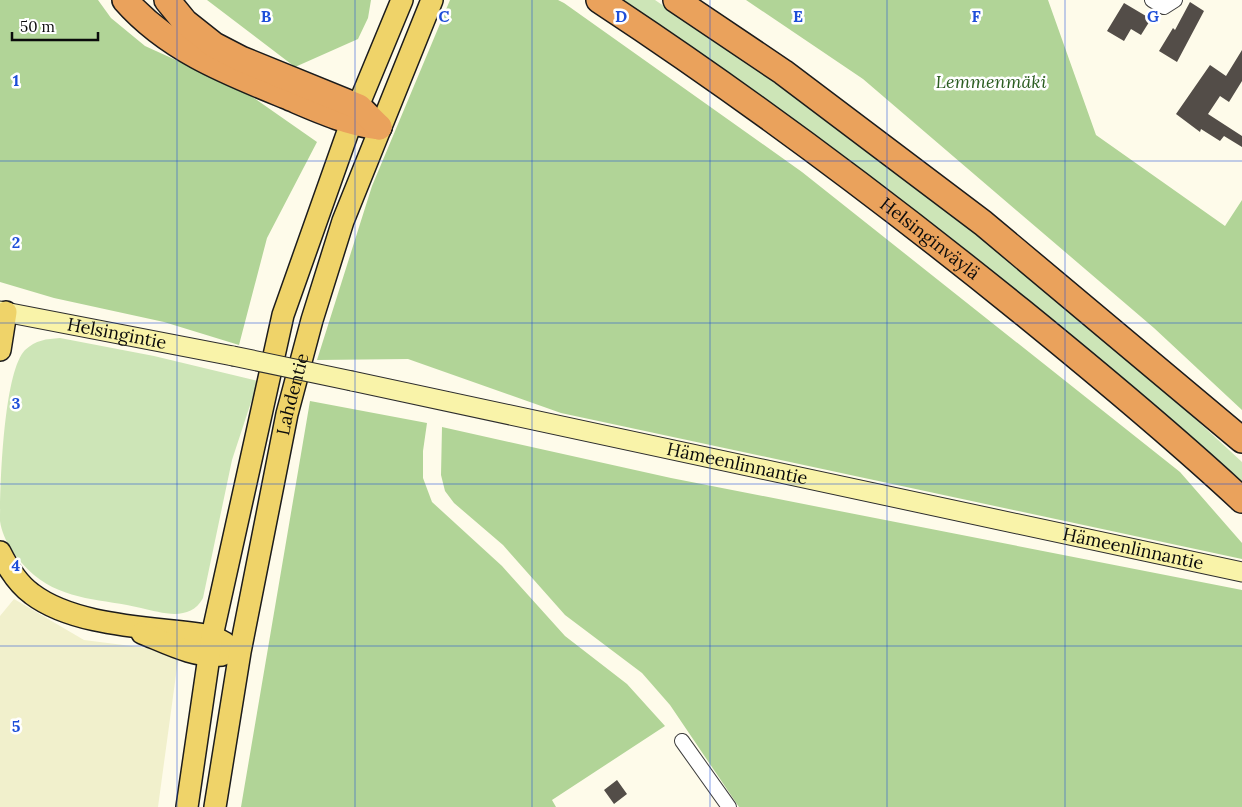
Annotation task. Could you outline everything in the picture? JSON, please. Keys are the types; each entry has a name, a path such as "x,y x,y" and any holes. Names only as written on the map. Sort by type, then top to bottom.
{"highway":[{"path":"125,0 166,39 200,58 355,115"},
{"path":"167,0 185,22 214,45 380,126"},
{"name":"Helsinginväylä","path":"599,0 756,107 946,251 1200,460 1242,500"},
{"path":"676,0 783,72 983,223 1242,440"}],"main road":[{"name":"Lahdentie","path":"187,807 211,646 283,315 355,115 402,0"},
{"name":"Lahdentie","path":"215,807 240,652 287,414 312,320 343,221 432,0"},
{"path":"0,350 3,312"},
{"name":"Helsingintie","path":"3,312 233,356"},
{"name":"Hämeenlinnantie","path":"233,356 1242,572"},
{"path":"0,552 20,582 41,600 73,614 119,623 170,645 211,646 240,652"}],"street":[{"path":"1152,0 1164,7 1175,0"},
{"path":"682,741 729,807"}],"green space":[{"path":"0,0 98,0 111,18 145,46 244,91 317,142 267,238 239,345 164,322 54,298 0,282"},
{"path":"207,0 371,0 368,18 358,39 295,67"},
{"path":"450,0 558,0 564,3 802,172 1180,472 1242,543 1242,559 561,413 408,359 317,360 372,186"},
{"path":"617,0 655,0 749,64 941,206 1138,366 1242,462 1242,490"},
{"name":"Lemmenmäki","path":"746,0 1048,0 1096,135 1225,226 1242,200 1242,410 1154,328 863,79"},
{"path":"60,338 154,356 258,381 232,460 203,598 198,606 191,610 175,614 167,613 85,598 59,590 46,584 28,570 12,551 4,536 0,521 1,484 4,432 12,382 18,363 25,350 41,341"},
{"path":"310,401 427,423 423,451 423,478 432,502 502,566 565,636 627,684 665,726 552,800 556,807 241,807"},
{"path":"442,427 671,478 1242,590 1242,807 739,807 670,705 642,673 565,615 503,545 454,503 445,491 441,475"},
{"path":"14,599 84,640 147,648 178,660 158,807 0,807 0,616"}],"building":[{"path":"1190,2 1204,11 1177,62 1159,51 1173,28 1175,30"},
{"path":"1124,3 1151,19 1141,35 1131,29 1124,41 1107,31"},
{"path":"1242,50 1242,81 1229,102 1220,96 1208,114 1242,136 1242,147 1224,136 1220,141 1201,129 1200,132 1176,114 1210,65 1226,76"},
{"path":"617,780 627,794 614,804 604,790"}]}
